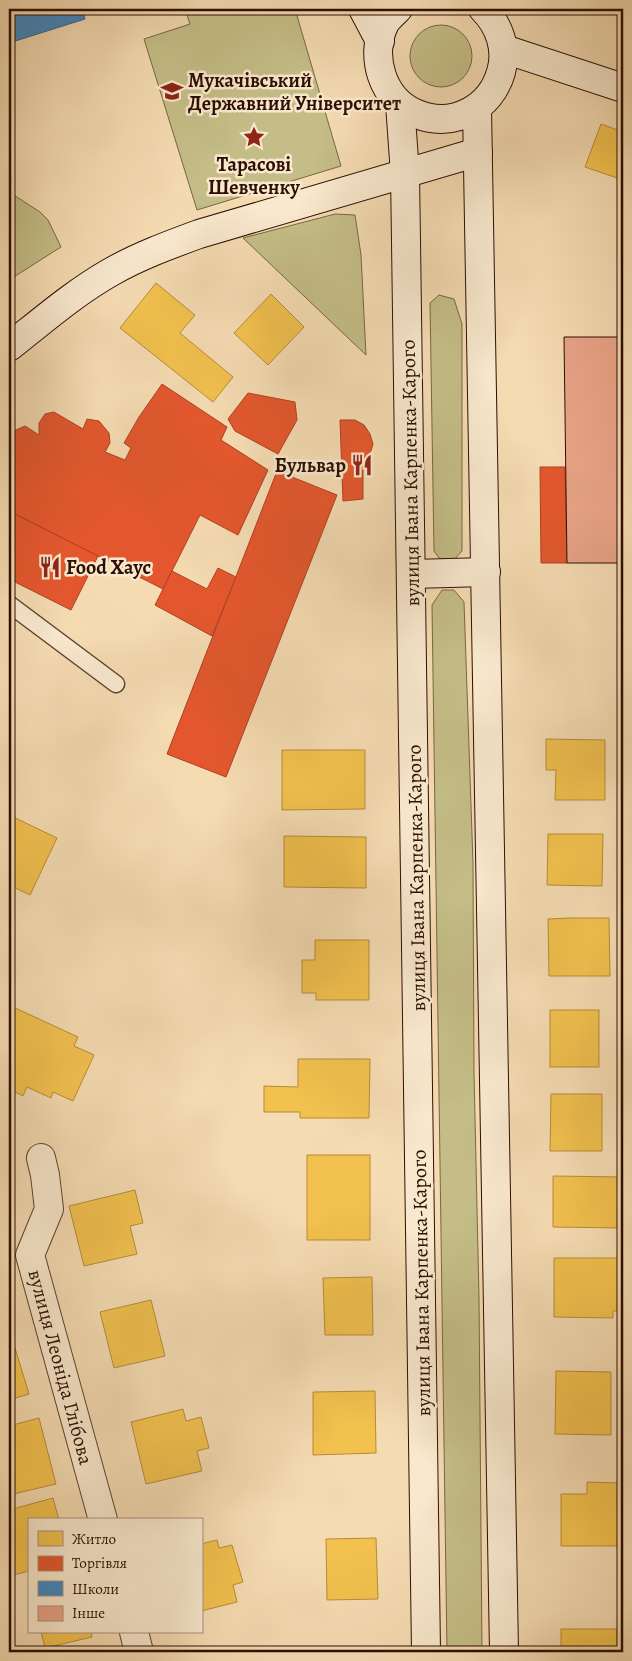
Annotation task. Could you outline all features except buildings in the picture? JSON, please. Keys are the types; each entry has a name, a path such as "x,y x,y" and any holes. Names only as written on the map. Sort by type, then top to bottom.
{"main road":[{"path":"363,9 380,41"},
{"path":"398,9 386,22 380,41 378,55 380,73 388,90 400,104 417,114 436,118 456,117 478,108 498,82 503,66 504,49 499,32 491,17 482,9"},
{"path":"504,49 623,88"},
{"name":"вулиця Івана Карпенка-Карого","path":"400,104 405,174 412,574 426,1652"},
{"path":"478,108 504,1652"},
{"path":"9,347 75,296 111,272 156,250 199,234 478,152"},
{"path":"412,574 486,572"},
{"name":"вулиця Леоніда Глібова","path":"41,1158 49,1209 30,1255 102,1518"},
{"path":"134,1634 139,1652"}],"lane":[{"path":"9,604 116,684"}],"shaded area":[{"path":"185,9 295,9 341,166 197,210 144,39 190,24"},
{"path":"441,25 458,30 463,34 467,39 472,56 467,73 463,78 458,82 441,87 424,82 419,78 415,73 410,56 415,39 419,34 424,30"},
{"path":"9,192 40,212 48,220 61,247 9,280"},
{"path":"335,214 355,215 361,255 366,355 243,238"},
{"path":"439,295 454,299 462,324 462,551 453,561 439,558 434,551 430,303"},
{"path":"442,590 454,590 464,602 473,863 482,1652 447,1652 432,605"}],"place":[{"name":"Мукачівський Державний Університет","path":"172,91"},
{"name":"Тарасові Шевченку","path":"254,137"},
{"name":"Бульвар","path":"362,465"},
{"name":"Food Хаус","path":"50,567"}]}
